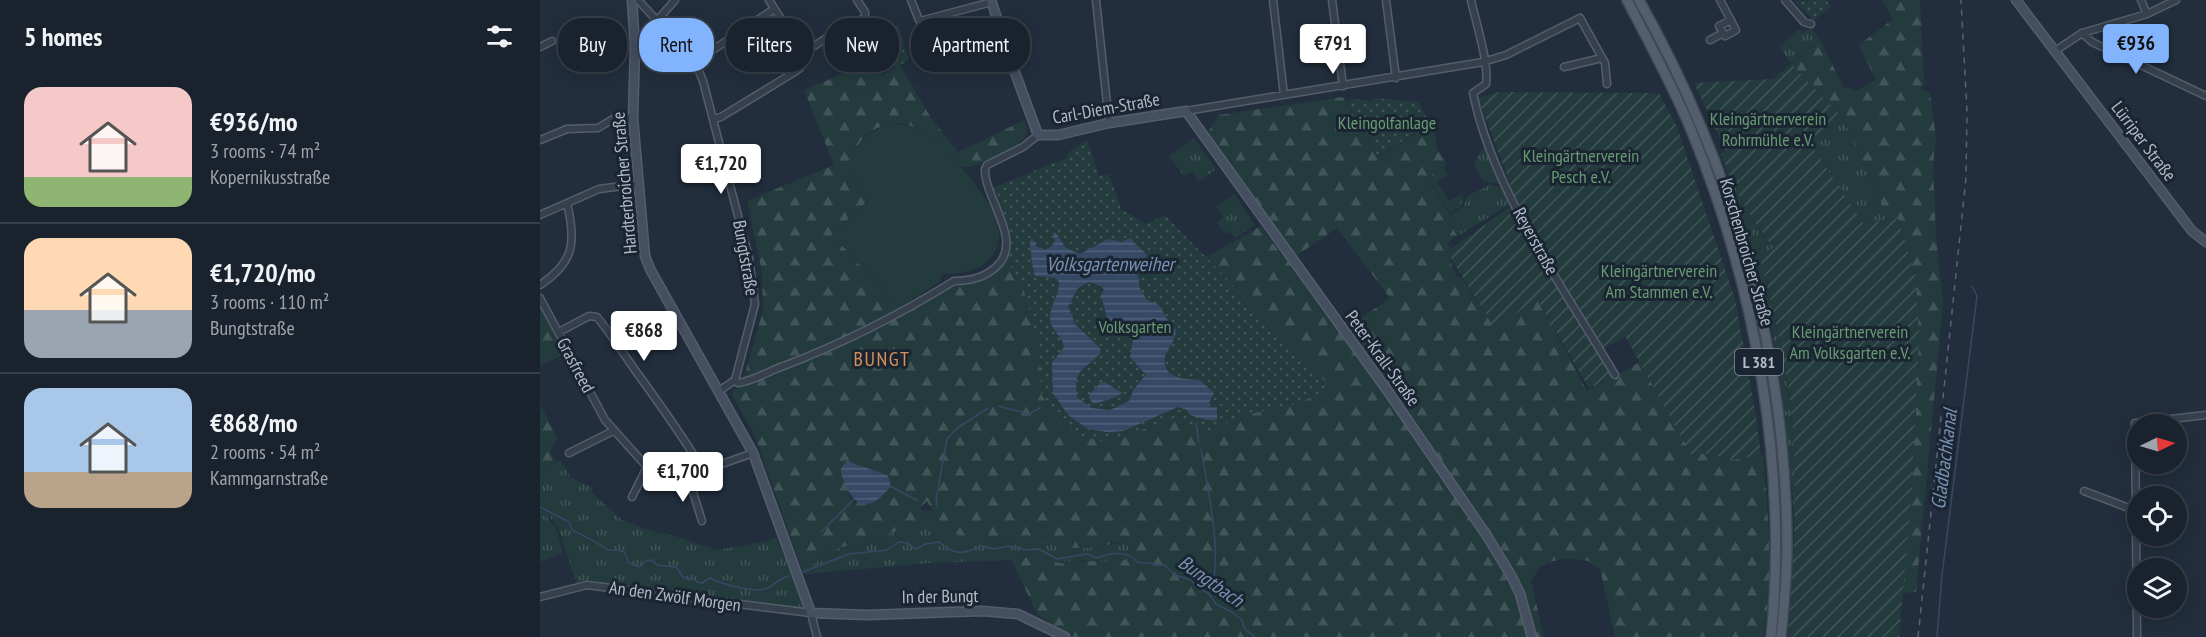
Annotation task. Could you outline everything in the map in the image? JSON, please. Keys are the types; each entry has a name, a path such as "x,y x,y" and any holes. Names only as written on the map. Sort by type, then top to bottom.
{"main road":[{"name":"Korschenbroicher Straße","path":"1627,0 1691,130 1724,220 1746,295 1767,412 1774,497 1776,583 1771,637"},
{"name":"Korschenbroicher Straße","path":"1639,0 1672,60 1707,138 1729,195 1757,292 1779,408 1787,547 1781,637"}],"street":[{"name":"Hardterbroicher Straße","path":"632,0 635,46 633,118 643,240 647,261 753,453 811,613"},
{"name":"Bungtstraße","path":"638,0 654,18"},
{"path":"660,18 675,0"},
{"path":"769,0 780,18"},
{"path":"813,47 834,33 843,32 865,17 865,12 857,0"},
{"path":"911,0 920,20 991,1 1038,135"},
{"path":"1096,0 1109,123"},
{"path":"1273,0 1284,95"},
{"path":"1332,0 1343,86"},
{"path":"1386,0 1396,78"},
{"name":"Reyerstraße","path":"1471,0 1484,53 1487,76 1486,84 1473,93 1486,141 1529,232 1615,375"},
{"path":"1720,0 1731,20 1736,30 1725,36 1719,26 1731,20"},
{"path":"1785,0 1804,22 1811,24"},
{"name":"Lürriper Straße","path":"2016,0 2192,231 2206,242"},
{"path":"2141,0 2147,14"},
{"path":"2055,51 2082,33 2147,14 2176,0"},
{"path":"714,49 774,9"},
{"name":"Carl-Diem-Straße","path":"735,380 738,383 751,380 820,352 875,327 954,281 967,281 990,273 1005,258 1006,246 1005,231 986,178 985,169 987,165 1023,147 1038,135 1058,135 1109,123 1484,62 1506,55 1580,18 1605,63 1607,84"},
{"path":"1710,40 1723,33"},
{"path":"2082,33 2092,42 2206,96"},
{"path":"540,47 552,41"},
{"path":"635,46 639,41"},
{"path":"1564,67 1602,58"},
{"name":"Bungtstraße","path":"699,72 714,119 749,258 755,304 735,380"},
{"path":"714,119 721,117 794,72"},
{"name":"Peter-Krall-Straße","path":"1186,111 1388,390 1487,536 1520,594 1532,637"},
{"path":"540,140 567,129 598,128 613,119 633,118"},
{"path":"540,215 599,189 638,184"},
{"path":"540,285 561,268 572,247 573,235 567,203"},
{"name":"Grasfreed","path":"540,298 605,420 647,467"},
{"path":"559,332 589,316 597,317 615,338 680,431 703,470"},
{"path":"719,391 735,380"},
{"path":"2134,486 2135,423 2206,415"},
{"path":"569,453 613,431"},
{"path":"632,497 647,467 669,475 688,476 753,453"},
{"path":"688,476 702,521"},
{"path":"2084,491 2127,507"},
{"path":"2135,546 2137,637"},
{"name":"An den Zwölf Morgen","path":"540,597 586,585 811,613"},
{"name":"In der Bungt","path":"811,613 867,615 982,611 1018,614 1065,637"},
{"path":"811,613 817,637"}],"green space":[{"path":"1826,0 1831,7 1814,20 1794,1"},
{"path":"1882,0 1920,0 1924,83 1920,88 1930,93 1936,138 1933,165 1936,236 1943,303 1916,592 1902,593 1916,412 1916,278 1898,218 1888,219 1843,118 1791,64 1820,40 1843,86 1856,91 1876,80 1859,45 1893,19"},
{"path":"899,28 909,60 899,66"},
{"path":"1812,28 1819,40 1791,63 1779,47 1798,30 1802,32"},
{"name":"Kleingärtnerverein Am Volksgarten e.V.","path":"1791,64 1843,118 1813,143 1815,146 1813,148 1864,224 1898,218 1916,278 1919,337 1912,486 1899,637 1788,637 1794,522 1793,428 1782,353 1759,254 1774,248 1751,216 1731,179 1721,154 1726,151 1694,83 1773,79"},
{"path":"900,65 931,118 958,152 1025,120 1027,134 1014,149 971,167 958,166 930,137 908,125 889,124 880,127 872,131 859,144 853,162 854,173 869,200 832,234 898,308 898,314 954,281 990,273 1006,246 1113,210 1109,174 1121,209 1146,224 1150,223 1207,257 1261,226 1345,332 1350,330 1348,327 1390,298 1337,228 1296,256 1208,132 1219,115 1343,97 1378,157 1430,125 1436,136 1436,148 1447,164 1427,178 1454,221 1452,226 1457,236 1447,243 1451,249 1447,252 1456,276 1461,278 1494,327 1537,298 1587,391 1640,362 1692,455 1709,453 1731,460 1763,455 1769,569 1763,637 1615,637 1600,569 1588,561 1570,558 1553,561 1539,568 1531,581 1544,637 1070,637 1037,614 1015,567 1029,555 1034,554 1060,563 1125,560 1129,553 1127,541 1097,547 1076,548 1018,538 968,537 959,535 945,526 927,501 920,508 923,511 912,525 890,533 869,545 845,546 824,553 816,563 801,566 755,436 732,395 745,374 763,310 762,272 747,201 834,165 804,90 847,72 879,72 882,75 887,72 899,72","holes":["847,462 887,475 890,487 855,503 850,497 843,466"]},
{"path":"1499,92 1659,93 1677,127 1735,299 1761,455 1731,460 1709,453 1692,456 1625,336 1598,352 1614,377 1589,388 1537,299 1494,328 1447,252 1517,202 1478,98"},
{"name":"Kleingolfanlage","path":"1376,98 1418,102 1430,124 1378,156 1347,102 1354,99 1372,101"},
{"path":"1843,118 1888,219 1864,224 1813,148 1813,143"},
{"path":"890,124 921,130 939,144 962,168 982,193 994,213 999,240 989,260 980,267 969,271 942,273 940,282 898,308 832,234 869,201 857,183 853,172 852,163 857,147 868,135"},
{"path":"1194,138 1216,169 1196,184 1198,180 1192,171 1184,176 1169,156"},
{"name":"Volksgarten","path":"1087,140 1099,176 1109,174 1121,209 1146,224 1165,215 1331,387 1290,406 1242,416 1221,427 1212,435 1176,421 1165,421 1121,438 1102,441 1081,436 1059,422 1041,394 1040,356 1031,315 1023,288 1012,274 1005,223 993,188 1066,158 1070,151"},
{"path":"1486,144 1505,185 1483,181 1474,166"},
{"path":"1725,166 1760,232 1775,249 1759,255 1786,376 1795,460 1795,521 1783,401 1768,308"},
{"path":"1443,167 1448,174 1437,182 1449,201 1462,194 1463,199 1461,206 1450,213 1428,178"},
{"path":"1489,185 1506,188 1513,202 1458,236 1451,214 1463,207 1468,196"},
{"path":"1234,194 1255,225 1235,238 1230,231 1225,234 1217,222 1224,217 1218,208 1214,208"},
{"path":"540,307 564,354 540,366"},
{"path":"540,404 557,438 550,451 556,462 545,467 540,476"},
{"path":"561,460 570,477 593,488 591,492 622,520 717,550 776,538 802,597 803,607 798,610 577,585 558,527 547,514 548,519 556,528 563,553 540,562 540,476 545,467"},
{"path":"923,511 931,511 939,521 988,538 1007,537 1106,546 1128,541 1129,553 1126,560 1112,563 1081,560 1058,563 1024,557 1015,567 1011,560 931,563 804,574 801,566 816,563 824,553 845,546 869,545 890,533 911,525"}],"water":[{"name":"Volksgartenweiher","path":"1055,232 1066,248 1080,254 1108,239 1121,242 1131,238 1147,255 1145,265 1134,263 1132,270 1139,277 1139,287 1147,300 1159,305 1176,330 1165,357 1167,370 1176,376 1200,380 1214,393 1207,407 1217,407 1217,420 1207,420 1190,415 1187,410 1178,407 1123,431 1107,432 1088,429 1068,415 1053,393 1052,363 1064,347 1052,326 1050,316 1059,282 1055,278 1035,276 1031,254 1030,240 1033,239 1036,246 1044,250 1052,246 1055,241 1053,233","holes":["1089,282 1101,286 1104,290 1101,295 1108,322 1125,323 1133,339 1130,357 1146,375 1134,389 1129,401 1110,410 1092,408 1077,397 1076,387 1079,374 1101,352 1100,348 1075,324 1068,306 1078,288"]},
{"path":"1105,382 1122,393 1094,404 1089,395 1100,383"},
{"path":"847,461 887,475 890,487 877,500 865,505 859,503 849,492 841,475 841,468"}],"waterway":[{"name":"Gladbachkanal","path":"1937,637 1942,575 1977,296 1972,286"},
{"path":"998,406 1029,414 1040,408"},
{"path":"937,506 936,500 947,439 956,429 988,408"},
{"path":"1196,423 1199,443"},
{"path":"1201,448 1215,542 1214,578 1210,592"},
{"path":"890,486 918,501"},
{"path":"822,531 853,500"},
{"name":"Bungtbach","path":"540,507 569,522 572,530 608,550 624,552 629,563 640,567 646,561 652,560 657,565 676,567 684,578 694,578 697,582 702,583 710,578 755,590 768,588 789,576"},
{"name":"Bungtbach","path":"803,572 849,554 887,550 899,542 908,543 915,549 939,542 959,552 981,546 994,549 1009,546 1027,550 1039,549 1057,559 1087,554 1097,558 1124,554 1137,562 1164,565 1175,575 1191,580 1197,587 1209,594 1216,604 1242,620 1244,628 1255,637"}],"railway":[{"path":"1918,637 1966,178 1967,111 1961,0"}],"district":[{"name":"BUNGT","path":"882,359"}],"park label":[{"name":"Kleingärtnerverein Rohrmühle e.V.","path":"1768,128"},
{"name":"Kleingärtnerverein Pesch e.V.","path":"1581,165"},
{"name":"Kleingärtnerverein Am Stammen e.V.","path":"1659,280"}]}
